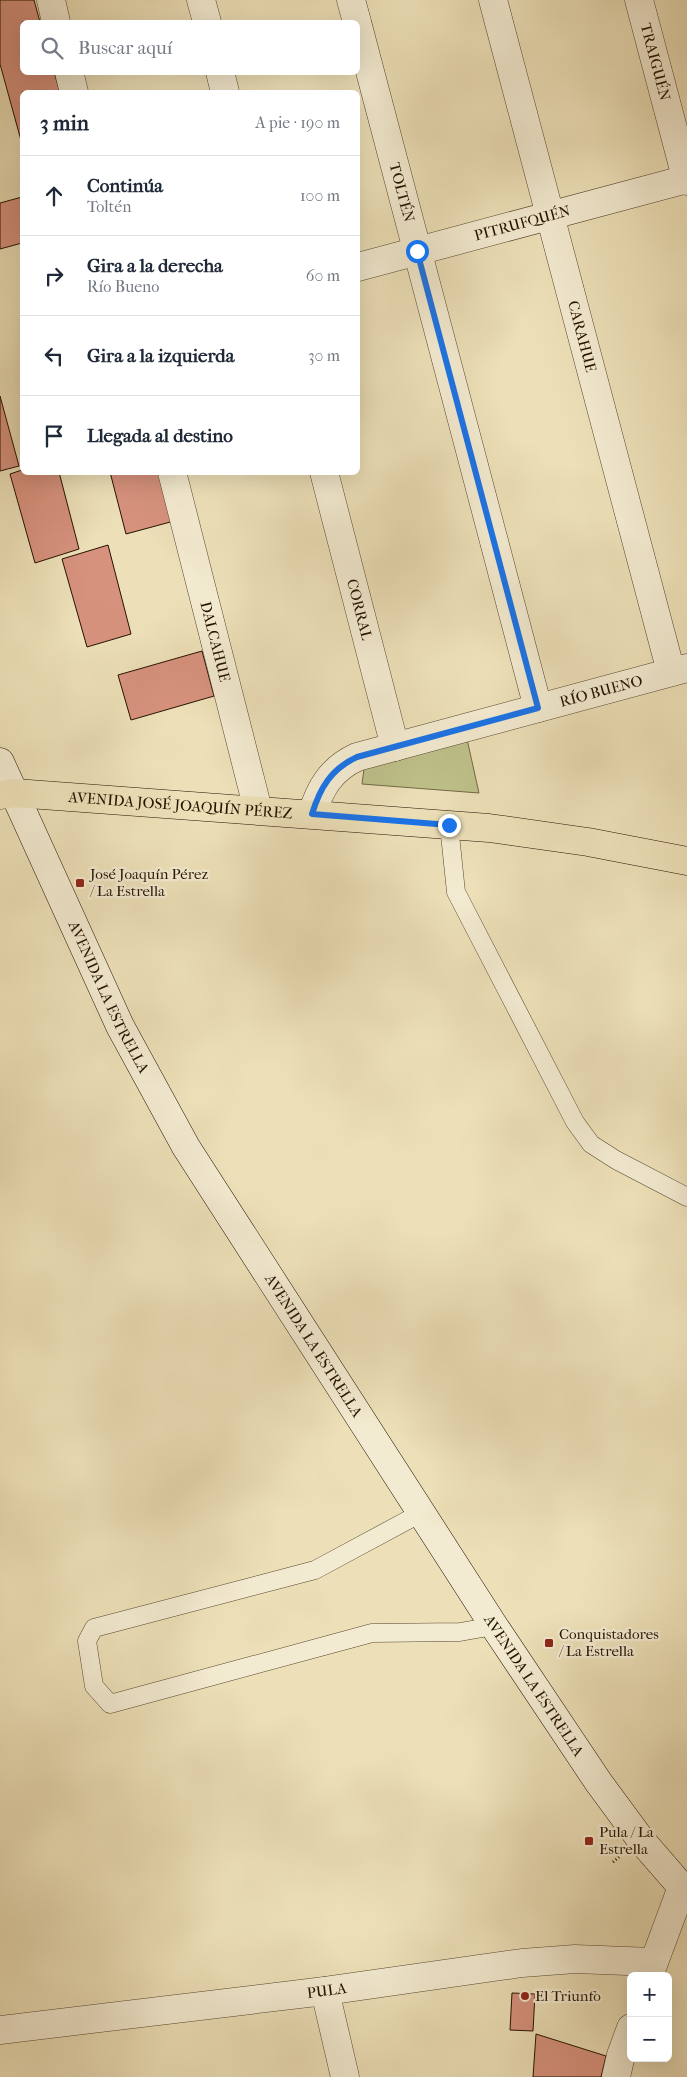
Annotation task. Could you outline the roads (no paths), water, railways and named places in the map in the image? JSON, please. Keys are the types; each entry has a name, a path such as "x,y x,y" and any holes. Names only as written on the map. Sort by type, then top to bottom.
{"main road":[{"name":"AVENIDA JOSÉ JOAQUÍN PÉREZ","path":"8,794 312,814 543,834 687,861"}],"street":[{"path":"51,0 56,20"},
{"path":"201,0 206,20"},
{"name":"TOLTÉN","path":"351,0 356,20"},
{"name":"CARAHUE","path":"493,0 550,216 679,670"},
{"name":"TRAIGUÉN","path":"639,0 687,180"},
{"name":"TOLTÉN","path":"360,35 538,708"},
{"path":"70,75 74,90"},
{"path":"221,75 224,90"},
{"name":"PITRUFQUÉN","path":"360,266 687,180"},
{"name":"DALCAHUE","path":"173,475 258,810"},
{"name":"CORRAL","path":"325,475 395,747"},
{"name":"RÍO BUENO","path":"312,814 317,797 325,782 336,770 357,757 679,670"},
{"name":"AVENIDA LA ESTRELLA","path":"0,762 8,794 148,1081 202,1172 494,1626 617,1809 684,1890"},
{"path":"651,1969 684,1890"},
{"name":"PULA","path":"0,2030 325,1991 522,1963 575,1959 651,1969"},
{"path":"325,1991 345,2077"},
{"path":"616,2077 627,2039"}],"lane":[{"path":"449,825 456,892 575,1122 591,1144 616,1160 687,1197"},
{"path":"421,1513 315,1570 94,1628 87,1641 94,1686 110,1704 372,1633 460,1632 494,1626"}],"place":[{"name":"José Joaquín Pérez / La Estrella","path":"80,883"},
{"name":"Conquistadores / La Estrella","path":"549,1643"},
{"name":"Pula / La Estrella","path":"589,1841"},
{"name":"El Triunfo","path":"525,1996"}]}
